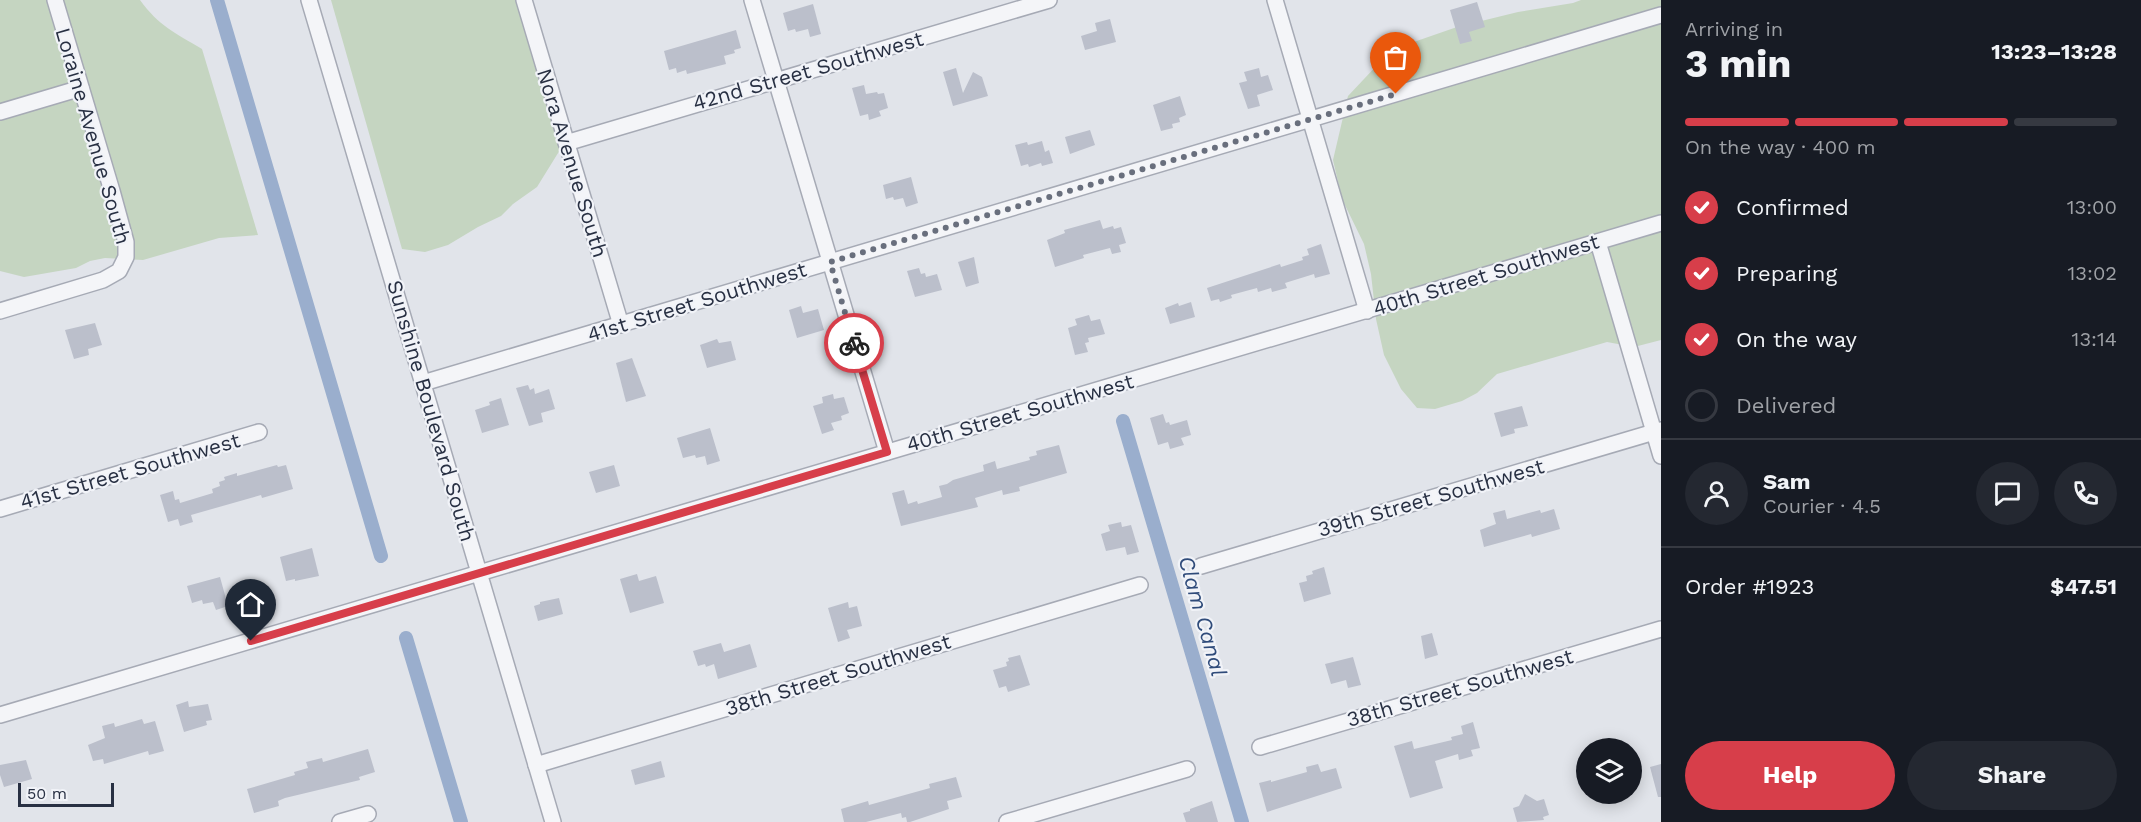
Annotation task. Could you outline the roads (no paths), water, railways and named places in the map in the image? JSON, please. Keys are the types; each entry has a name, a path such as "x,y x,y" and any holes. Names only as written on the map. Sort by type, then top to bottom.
{"street":[{"name":"Loraine Avenue South","path":"0,311 103,280 119,271 126,257 126,242 55,0"},
{"name":"Sunshine Boulevard South","path":"309,0 553,822"},
{"name":"Nora Avenue South","path":"524,0 621,325"},
{"path":"752,0 887,452"},
{"name":"42nd Street Southwest","path":"567,143 1049,0"},
{"path":"1275,0 1367,310"},
{"name":"41st Street Southwest","path":"423,383 1661,15"},
{"path":"0,112 81,88"},
{"name":"40th Street Southwest","path":"0,716 1661,223"},
{"path":"1598,242 1658,431 1661,456"},
{"name":"39th Street Southwest","path":"1201,566 1658,431"},
{"name":"41st Street Southwest","path":"0,509 259,432"},
{"name":"38th Street Southwest","path":"536,765 1140,585"},
{"name":"38th Street Southwest","path":"1260,747 1661,629"},
{"path":"1007,822 1187,769"},
{"path":"340,822 368,814"}],"waterway":[{"path":"217,0 381,556"},
{"name":"Clam Canal","path":"1123,421 1242,822"},
{"path":"406,638 461,822"}]}
